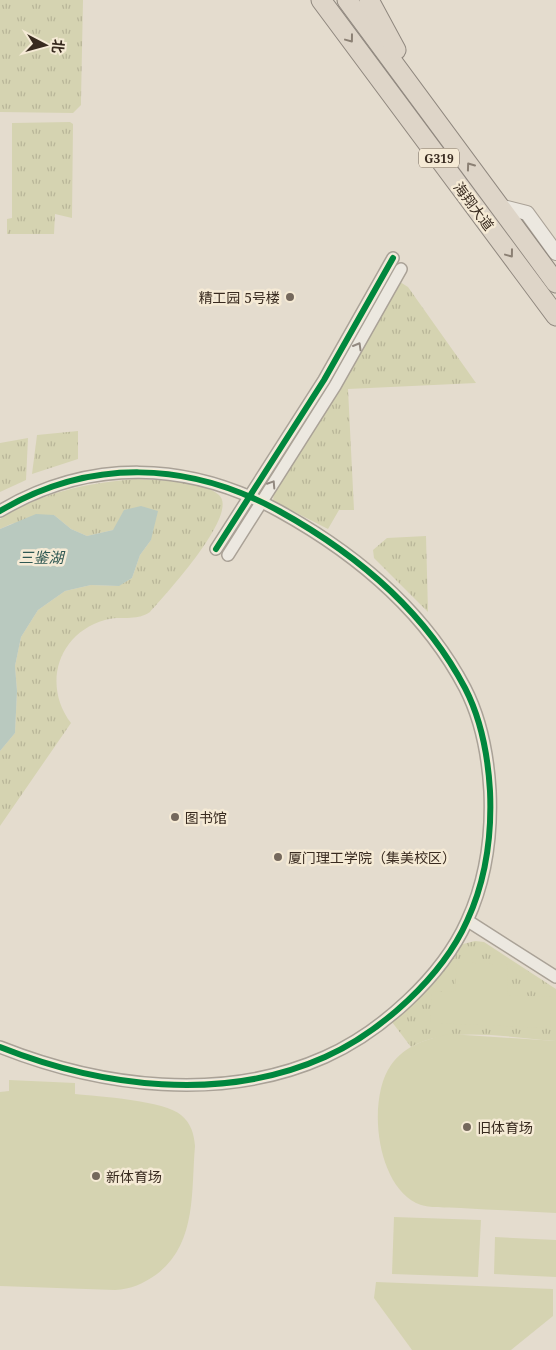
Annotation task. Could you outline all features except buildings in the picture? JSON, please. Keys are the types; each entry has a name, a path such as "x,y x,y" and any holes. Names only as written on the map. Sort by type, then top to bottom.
{"highway":[{"name":"海翔大道","path":"321,0 556,316"},
{"name":"海翔大道","path":"347,0 556,283"},
{"path":"369,0 426,107"}],"street":[{"path":"499,206 527,214 556,253"},
{"path":"216,549 248,496 324,380 393,258"},
{"path":"228,555 335,386 401,270"},
{"path":"0,511 45,488 93,475 114,472 152,472 202,480 248,496 261,501 308,527 377,577 403,601 427,628 465,688 478,721 484,746 489,773 490,823 483,876 468,921 449,952 425,982 381,1023 326,1056 271,1075 208,1084 144,1083 74,1071 39,1062 0,1047"},
{"path":"468,921 556,978"}],"green space":[{"path":"0,0 83,0 81,105 73,113 0,112"},
{"path":"70,122 73,124 72,218 55,214 54,234 7,234 7,219 12,218 12,123"},
{"path":"400,282 408,287 476,383 348,389 354,510 339,510 328,529 273,501 274,491"},
{"path":"78,431 78,459 32,474 37,435"},
{"path":"28,438 26,480 0,492 0,443"},
{"path":"136,479 179,482 212,490 219,495 223,505 219,519 198,555 150,612 139,617 105,620 89,627 76,636 66,648 60,662 57,677 57,693 62,708 71,723 0,826 0,751 15,733 17,691 15,666 21,637 38,610 65,591 91,585 118,586 132,578 140,555 151,540 113,530 87,536 71,529 54,515 11,524 0,529 0,519 32,502 65,490 100,483"},
{"path":"426,536 428,612 374,558 373,550 387,538"},
{"path":"475,941 484,942 556,989 556,1041 462,1035 443,1036 426,1040 411,1047 392,1022 412,1005 459,945"},
{"path":"457,962 508,965 507,995 552,997 550,1028 430,1023 432,991 455,992"},
{"name":"旧体育场","path":"449,1034 556,1041 556,1213 427,1206 416,1203 402,1193 392,1178 384,1160 378,1118 379,1098 384,1080 391,1065 403,1052 417,1044"},
{"name":"新体育场","path":"9,1080 75,1083 75,1094 131,1100 161,1106 181,1115 190,1125 195,1146 190,1216 186,1232 179,1247 170,1261 157,1274 137,1285 115,1290 0,1286 0,1092 9,1091"},
{"path":"394,1217 481,1220 478,1277 392,1274"},
{"path":"495,1237 556,1240 556,1277 494,1274"},
{"path":"376,1282 553,1289 553,1316 511,1350 412,1350 374,1298"}],"water":[{"name":"三鉴湖","path":"141,506 158,511 151,540 140,555 132,578 119,586 91,585 65,591 38,610 21,637 15,666 17,691 15,733 0,751 0,529 36,514 54,515 71,529 87,536 113,530 124,510"}],"cycle path":[{"path":"216,549 324,380 393,258"},
{"path":"0,511 34,494 69,482 104,475 139,472 174,475 210,482 245,494 279,511 307,527 360,565 385,586 429,633 448,660 471,700 483,738 488,764 490,791 489,841 483,874 474,905 456,942 426,982 408,1001 367,1033 325,1057 286,1071 245,1080 204,1085 162,1084 120,1080 79,1072 39,1061 0,1047"}],"place":[{"name":"精工园 5号楼","path":"290,297"},
{"name":"图书馆","path":"175,817"},
{"name":"厦门理工学院（集美校区）","path":"278,857"},
{"name":"旧体育场","path":"467,1127"},
{"name":"新体育场","path":"96,1176"}]}
